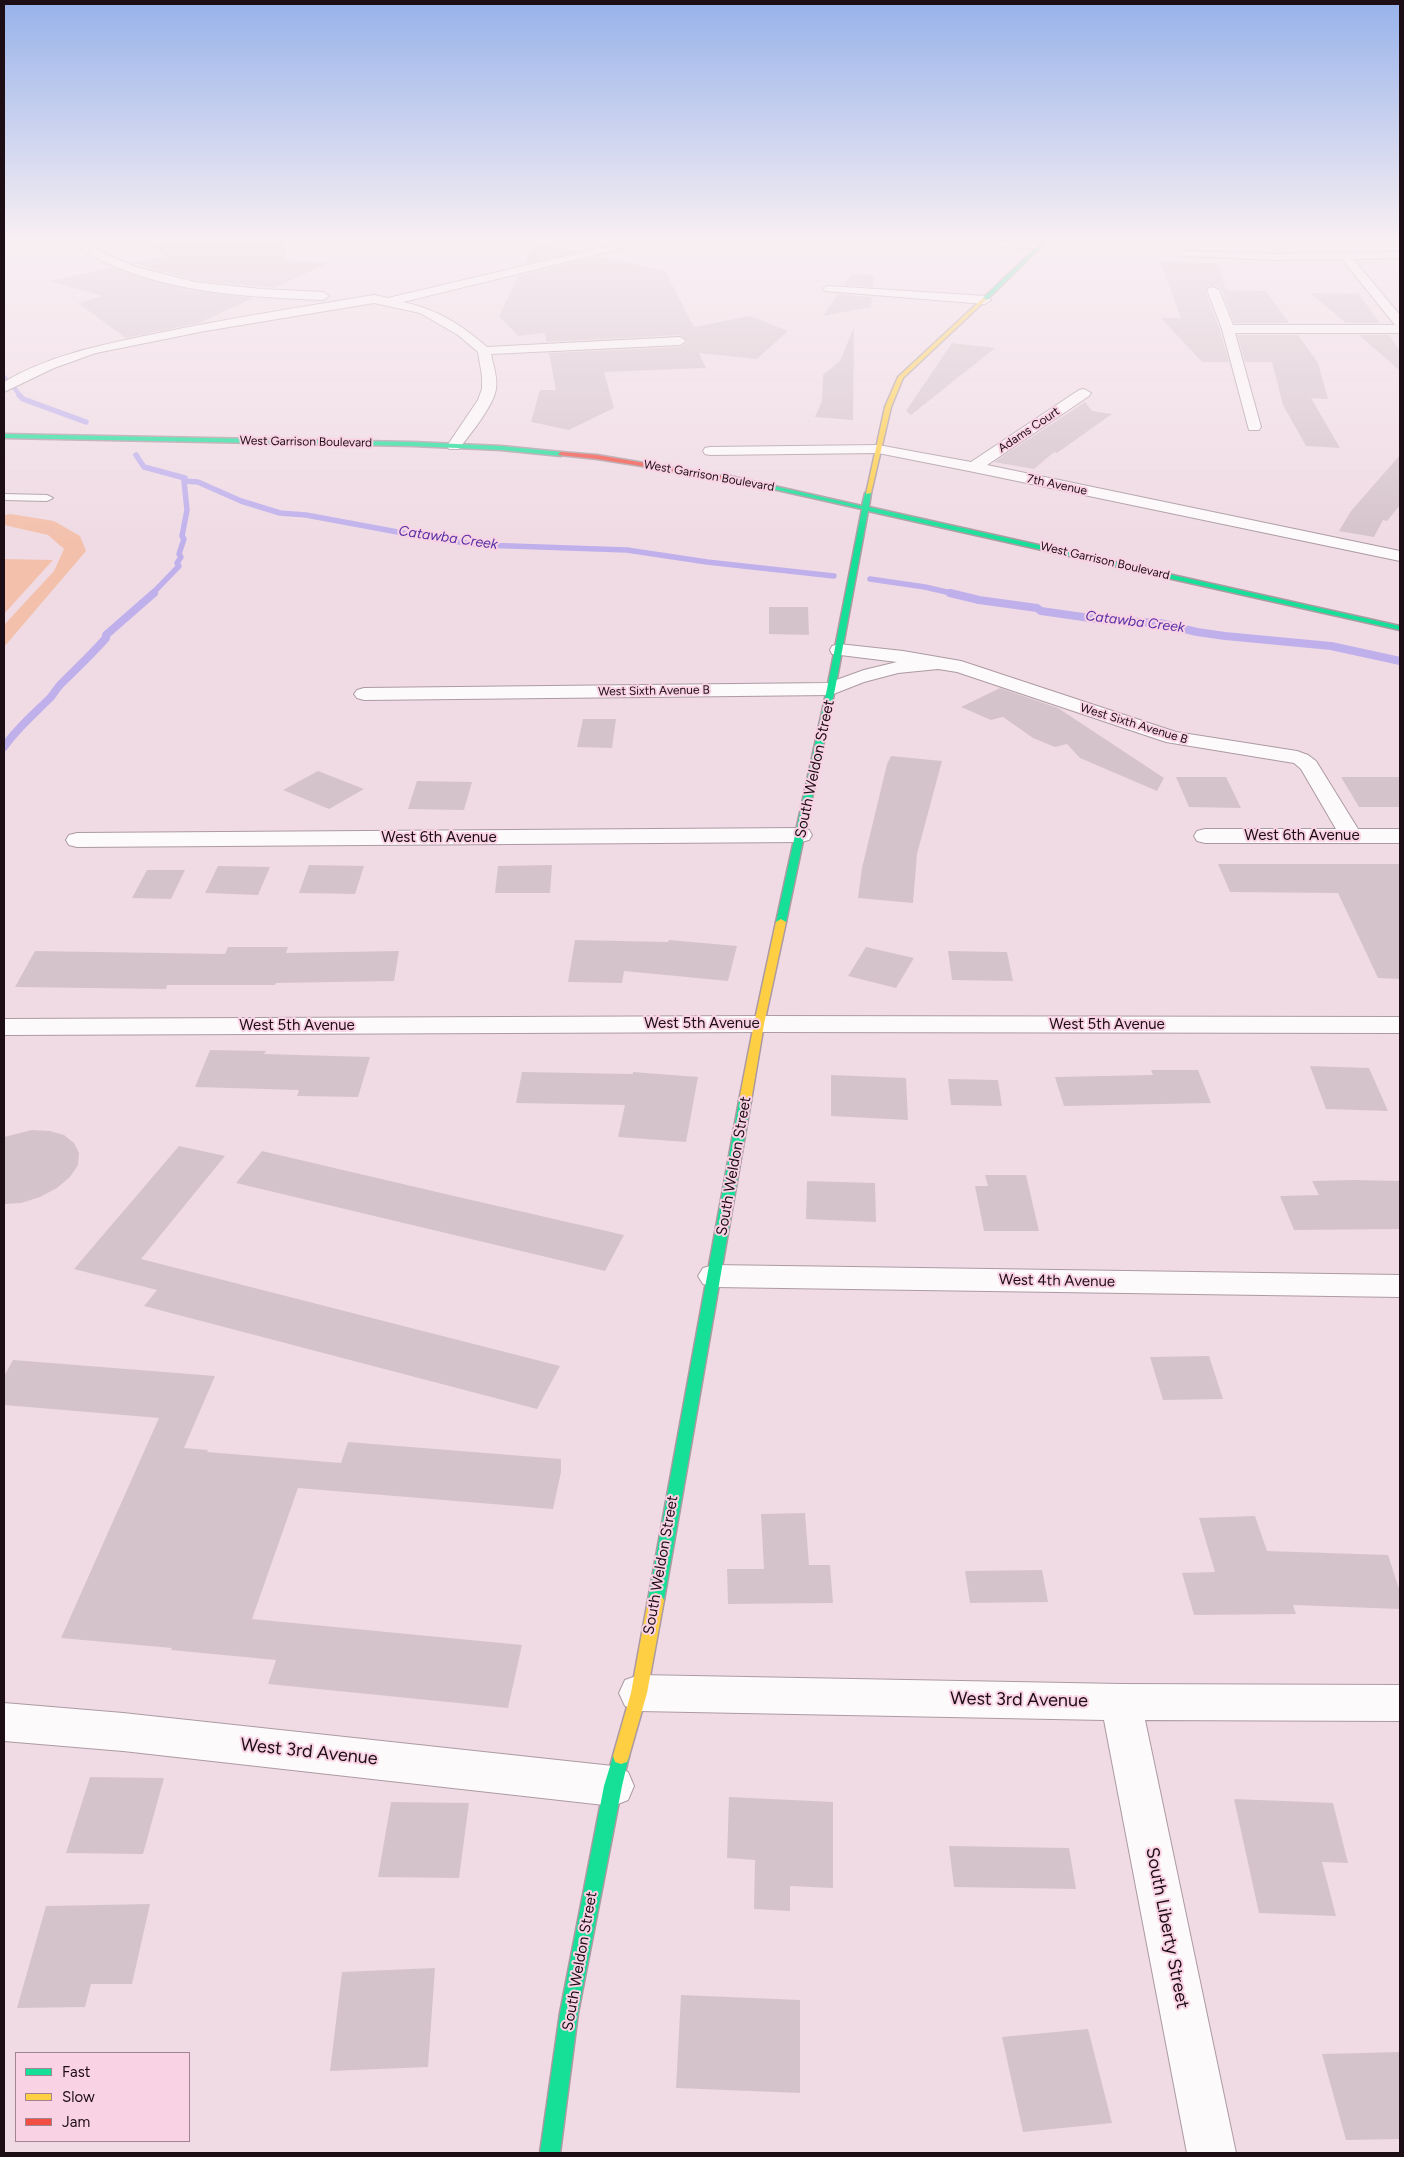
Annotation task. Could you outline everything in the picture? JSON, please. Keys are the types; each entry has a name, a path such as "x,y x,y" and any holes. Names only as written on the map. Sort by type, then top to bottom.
{"street":[{"path":"4,388 22,377 49,365 102,348 127,343"},
{"path":"454,446 485,400 489,389 489,376 484,351 474,343"},
{"path":"484,351 647,343"},
{"name":"South Weldon Street","path":"550,2153 569,2013 613,1786 639,1693 759,1024 832,690 865,507 888,407 901,377 938,343"},
{"path":"1231,343 1254,427"},
{"name":"Adams Court","path":"974,468 1084,393"},
{"name":"West Garrison Boulevard","path":"4,436 454,446 554,452 654,465 736,479 865,507 1400,628"},
{"name":"7th Avenue","path":"710,451 878,449 1398,553"},
{"name":"West Sixth Avenue B","path":"839,650 940,663 988,675 1173,738 1290,755 1302,759 1309,765 1351,836"},
{"name":"West Sixth Avenue B","path":"364,694 832,690 850,680 884,670 940,663"},
{"name":"West 6th Avenue","path":"77,840 801,836"},
{"name":"West 6th Avenue","path":"1205,836 1400,836"},
{"name":"West 5th Avenue","path":"4,1027 759,1024 1400,1025"},
{"name":"West 4th Avenue","path":"714,1276 1400,1286"},
{"name":"West 3rd Avenue","path":"639,1693 1121,1702 1400,1703"},
{"name":"South Liberty Street","path":"1121,1702 1212,2153"},
{"name":"West 3rd Avenue","path":"4,1722 123,1732 613,1786"}],"lane":[{"path":"4,497 47,498"}],"shaded area":[{"path":"11,514 54,521 80,536 86,551 4,647 4,625 54,571 64,549 48,535 4,525 4,515"},
{"path":"4,559 53,560 4,614"}],"building":[{"path":"687,343 775,343 757,359 699,353 706,368 604,372 614,408 569,430 531,422 540,390 556,390 549,353 680,347"},
{"path":"848,343 854,343 853,420 815,417 822,401 823,375 840,361"},
{"path":"952,343 995,348 911,415 906,411"},
{"path":"1184,343 1224,343 1229,362 1202,362"},
{"path":"1239,343 1303,343 1318,363 1328,399 1311,398 1340,448 1306,446 1283,405 1272,362 1245,362"},
{"path":"1368,343 1394,343 1400,351 1400,371"},
{"path":"1085,402 1092,411 1112,414 1057,453 1054,452 1034,469 994,462"},
{"path":"1400,455 1400,505 1387,521 1383,520 1374,537 1339,531 1351,511"},
{"path":"769,607 808,607 809,635 769,634"},
{"path":"1000,688 1058,708 1164,778 1157,791 1080,758 1067,744 1055,747 1033,738 1003,717 991,720 961,707"},
{"path":"583,719 616,719 612,748 577,747"},
{"path":"891,756 942,761 917,854 913,903 858,898 862,868 887,764"},
{"path":"318,771 364,789 329,809 283,790"},
{"path":"1176,777 1226,777 1241,808 1189,807"},
{"path":"1341,777 1400,777 1400,807 1359,807"},
{"path":"417,781 472,782 464,810 408,809"},
{"path":"1218,864 1400,864 1400,979 1378,978 1338,893 1230,892"},
{"path":"309,865 364,866 355,894 299,893"},
{"path":"552,865 550,893 495,893 498,866"},
{"path":"218,866 270,867 258,895 205,893"},
{"path":"147,870 185,870 171,899 132,898"},
{"path":"575,940 668,942 669,940 737,946 728,981 624,971 622,983 568,982"},
{"path":"228,947 288,947 286,953 399,951 394,981 276,983 275,985 167,985 166,989 15,987 35,951 225,954"},
{"path":"866,947 914,958 896,988 848,976"},
{"path":"948,951 1007,952 1013,981 952,980"},
{"path":"210,1050 266,1051 264,1054 370,1057 358,1097 297,1096 299,1090 195,1087"},
{"path":"1310,1066 1369,1068 1388,1111 1326,1109"},
{"path":"1151,1070 1198,1070 1211,1103 1064,1106 1055,1077 1153,1075"},
{"path":"522,1072 633,1074 633,1072 698,1077 686,1142 618,1137 625,1105 516,1103"},
{"path":"831,1075 906,1078 908,1120 831,1116"},
{"path":"948,1079 998,1080 1002,1106 951,1105"},
{"path":"32,1130 50,1131 64,1135 74,1143 79,1153 78,1165 70,1177 57,1188 40,1197 21,1203 4,1204 4,1137"},
{"path":"179,1146 225,1156 141,1259 560,1366 537,1409 144,1306 157,1290 74,1269"},
{"path":"262,1151 624,1235 605,1271 236,1183"},
{"path":"985,1175 1026,1175 1039,1231 984,1231 975,1186 988,1186"},
{"path":"807,1181 875,1183 876,1222 806,1219"},
{"path":"1312,1181 1400,1181 1400,1229 1294,1230 1280,1196 1319,1195"},
{"path":"1209,1356 1223,1399 1163,1400 1150,1357"},
{"path":"13,1360 215,1376 184,1448 208,1450 207,1452 341,1463 348,1442 561,1459 561,1472 553,1509 298,1488 252,1619 522,1645 508,1708 268,1684 276,1660 61,1638 159,1418 4,1405 4,1376"},
{"path":"805,1513 809,1565 830,1565 833,1603 728,1604 727,1569 764,1569 761,1514"},
{"path":"1255,1516 1267,1551 1388,1555 1400,1592 1400,1609 1293,1605 1296,1614 1194,1615 1182,1573 1215,1572 1199,1518"},
{"path":"1042,1570 1048,1602 970,1603 965,1571"},
{"path":"90,1777 164,1778 143,1854 66,1853"},
{"path":"729,1797 833,1802 833,1888 790,1886 790,1911 754,1909 755,1860 727,1858"},
{"path":"1234,1799 1333,1803 1348,1863 1322,1862 1336,1916 1259,1913"},
{"path":"391,1802 469,1803 459,1878 378,1877"},
{"path":"949,1846 1069,1848 1076,1889 954,1887"},
{"path":"150,1904 132,1984 91,1984 85,2007 17,2008 46,1906"},
{"path":"435,1968 428,2067 330,2071 342,1972"},
{"path":"681,1995 800,2000 800,2093 676,2088"},
{"path":"1088,2029 1112,2123 1023,2132 1002,2037"},
{"path":"1400,2052 1400,2139 1346,2140 1322,2054"}],"waterway":[{"name":"Catawba Creek","path":"15,389 20,396"},
{"name":"Catawba Creek","path":"20,396 23,399 86,422"},
{"name":"Catawba Creek","path":"136,455 144,467 185,478 184,481"},
{"path":"152,594 179,566 177,563 181,557 179,554 184,539 182,536 187,510 184,481"},
{"name":"Catawba Creek","path":"184,481 198,482 241,501 280,513 306,515 430,538 482,545 627,550 707,562 834,576"},
{"name":"Catawba Creek","path":"870,579 925,587 955,594"},
{"path":"4,747 20,727 101,644 106,635 154,593"},
{"name":"Catawba Creek","path":"950,593 979,600 1037,608 1041,611 1104,620 1160,623 1197,632 1225,636 1331,646 1400,661"}],"traffic: fast":[{"path":"4,436 413,444 501,448 561,454"},
{"path":"730,478 1400,628"},
{"path":"781,922 831,689 868,493"},
{"path":"656,1600 745,1101"},
{"path":"550,2153 569,2013 613,1786 621,1756"}],"traffic: slow":[{"path":"868,493 888,407 901,377 938,343"},
{"path":"745,1101 781,922"},
{"path":"621,1756 639,1693 656,1600"}],"traffic: jam":[{"path":"561,454 597,457 730,478"}]}
